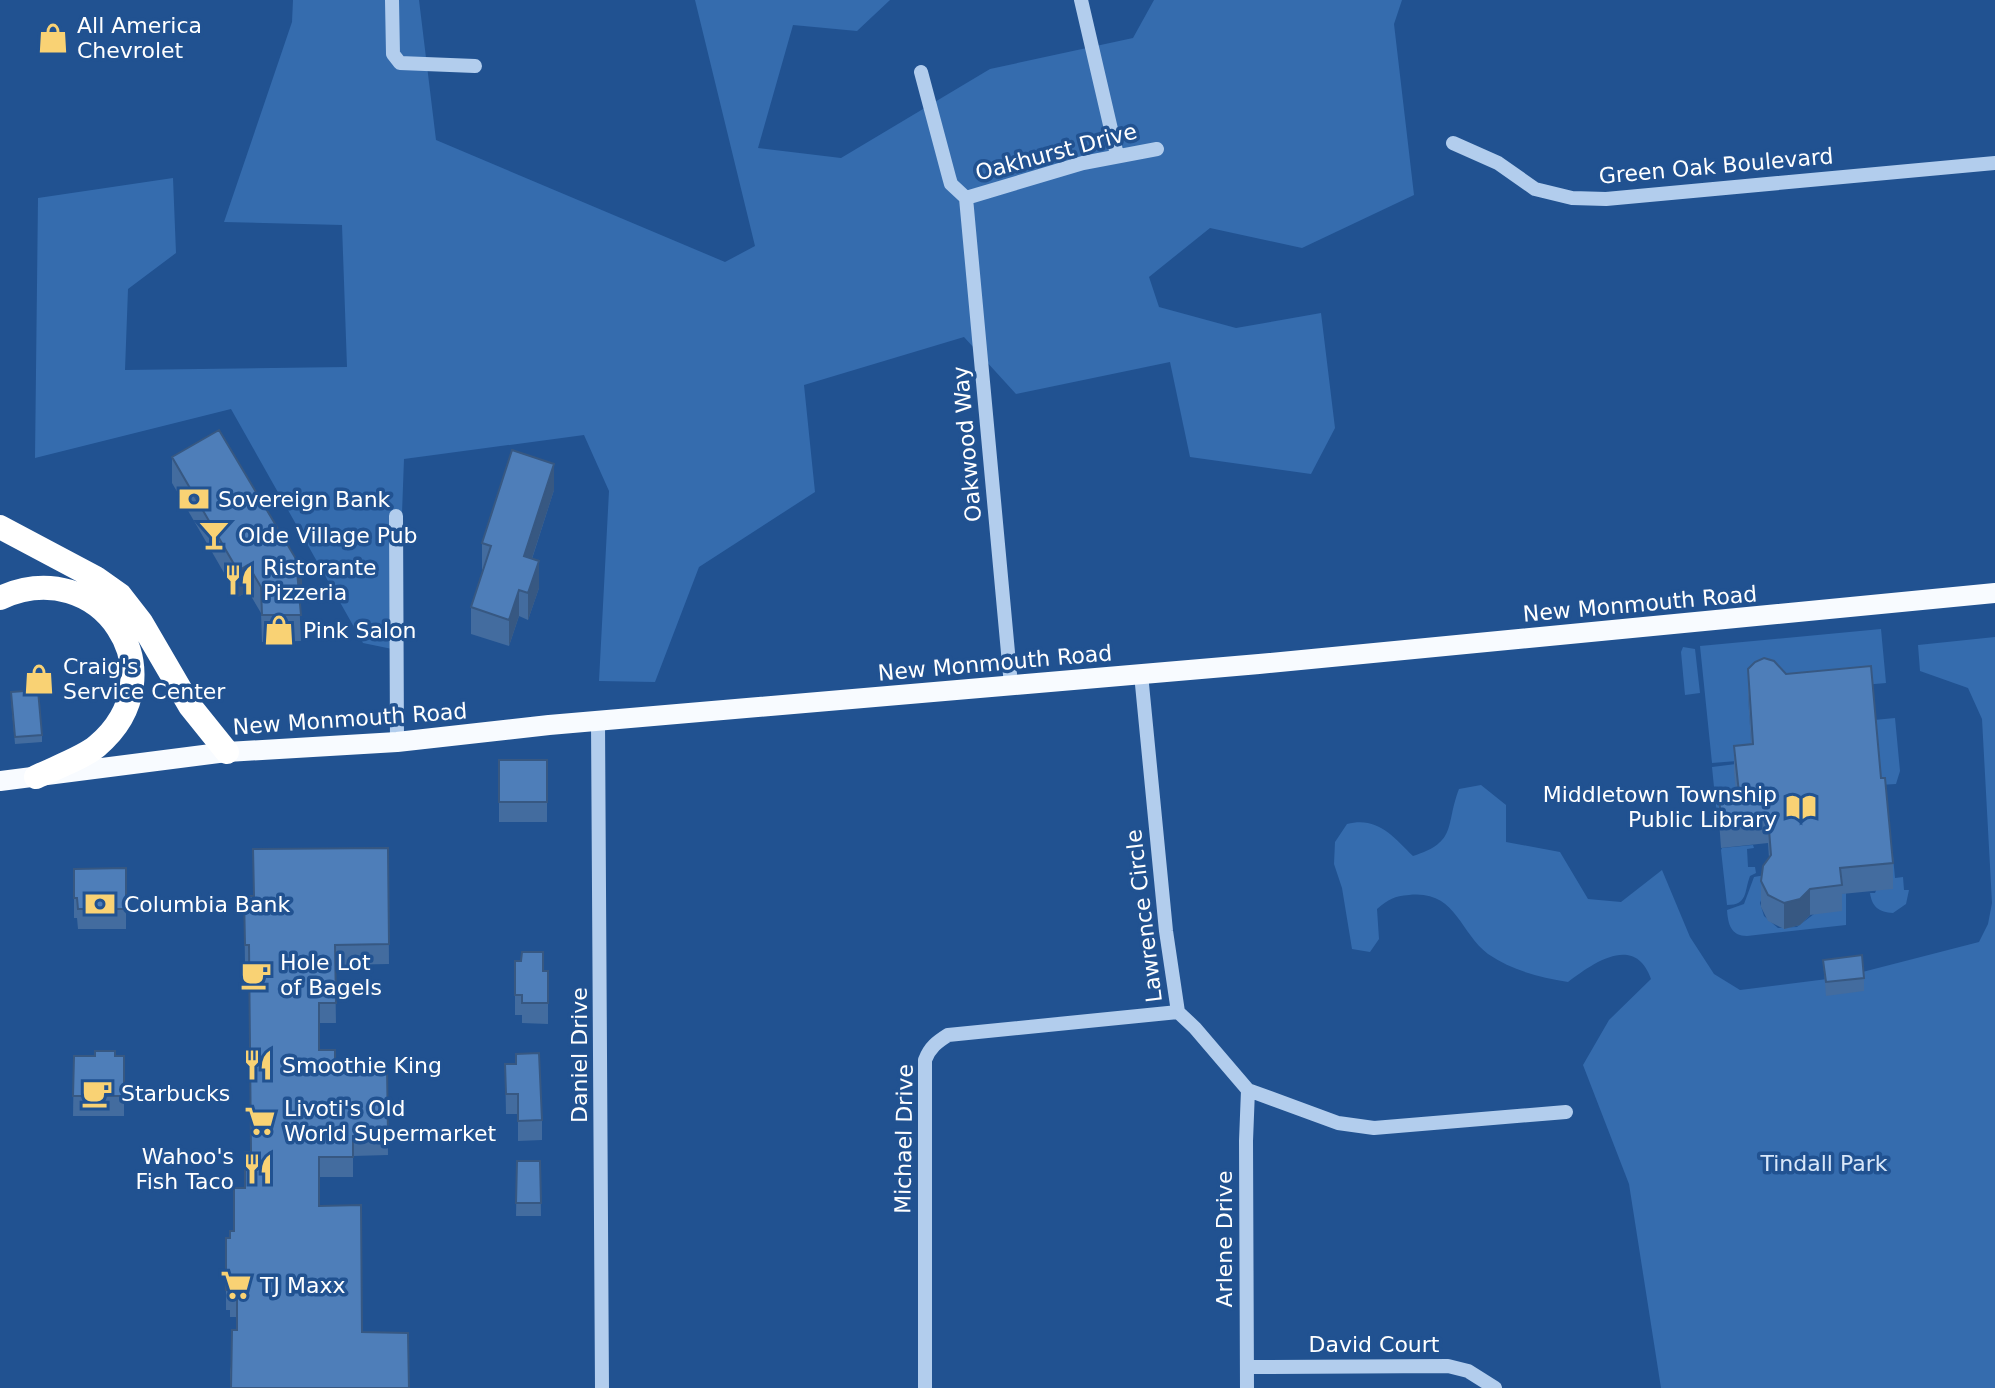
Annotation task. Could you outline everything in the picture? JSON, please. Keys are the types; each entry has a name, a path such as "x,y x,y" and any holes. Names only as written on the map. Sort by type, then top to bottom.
{"highway":[{"path":"0,527 96,578 120,595 141,622 190,706 227,752"},
{"path":"0,598 16,590 36,586 75,592 108,614 125,638 131,656 133,681 124,715 97,747 36,777"}],"main road":[{"name":"New Monmouth Road","path":"0,781 227,752 397,742 1995,593"}],"street":[{"path":"392,0 393,54 400,63 475,66"},
{"path":"1081,0 1117,155"},
{"path":"921,72 951,184 966,198"},
{"name":"Green Oak Boulevard","path":"1453,143 1498,163 1535,189 1572,198 1606,199 1995,163"},
{"name":"Oakhurst Drive","path":"966,198 1117,155 1157,149"},
{"name":"Oakwood Way","path":"966,198 1011,685"},
{"path":"396,516 397,742"},
{"name":"Lawrence Circle","path":"1141,674 1166,931 1178,1012 1248,1090 1338,1123 1374,1128 1566,1112"},
{"name":"Daniel Drive","path":"598,722 602,1388"},
{"name":"Michael Drive","path":"925,1388 923,1133 925,1060 934,1043 948,1035 1178,1012"},
{"name":"Arlene Drive","path":"1247,1388 1248,1090"},
{"name":"David Court","path":"1247,1367 1448,1366 1468,1371 1495,1388"}],"green space":[{"path":"293,0 419,0 436,140 725,262 755,246 695,0 890,0 857,31 793,25 758,148 841,158 990,69 1133,38 1154,0 1402,0 1394,24 1414,195 1302,248 1210,228 1149,277 1159,307 1236,328 1321,313 1335,428 1311,474 1190,457 1170,362 1016,394 964,337 804,385 815,492 699,567 655,682 599,681 609,491 584,435 404,459 397,650 363,643 231,409 35,458 38,198 173,178 176,253 128,289 125,370 347,367 342,225 224,222 292,22"},
{"path":"1881,629 1886,683 1748,695 1753,771 1737,761 1712,763 1700,646"},
{"name":"Tindall Park","path":"1995,637 1995,1388 1661,1388 1629,1184 1583,1065 1609,1020 1651,979 1644,965 1635,957 1613,956 1589,967 1568,982 1526,972 1488,954 1447,906 1425,895 1399,896 1385,903 1377,909 1379,939 1370,952 1352,949 1342,888 1334,864 1335,842 1347,824 1358,822 1376,825 1413,856 1427,851 1437,845 1448,831 1459,789 1481,785 1506,805 1506,842 1560,852 1588,899 1621,902 1662,870 1690,937 1714,974 1740,990 1843,977 1979,942 1988,924 1992,903 1982,719 1968,688 1920,671 1918,645"},
{"path":"1683,647 1695,649 1700,693 1685,695"},
{"path":"1895,718 1900,771 1896,784 1879,785 1874,720"},
{"path":"1736,764 1739,819 1717,817 1712,767"},
{"path":"1753,845 1754,848 1747,849 1748,867 1755,867 1756,873 1750,876 1742,900 1727,905 1721,850"},
{"path":"1890,856 1893,856 1895,878 1903,877 1904,890 1909,890 1906,904 1893,913 1877,908 1870,893 1875,893"},
{"path":"1771,874 1760,903 1764,916 1778,928 1797,927 1840,894 1846,893 1846,925 1747,936 1737,934 1730,924 1727,910 1744,904 1754,877"}],"building":[{"path":"219,430 302,569 297,571 301,615 262,615 261,587 248,565 238,571 172,457"},
{"path":"512,450 554,464 524,556 539,561 528,593 519,590 509,620 471,607 491,546 482,543"},
{"name":"Middletown Township Public Library","path":"1764,658 1774,661 1786,674 1871,666 1881,778 1885,778 1893,863 1840,868 1842,885 1810,889 1800,899 1784,903 1768,895 1761,881 1763,866 1771,855 1768,817 1721,822 1719,795 1739,793 1734,746 1753,744 1748,669"},
{"path":"38,690 42,735 15,737 11,692"},
{"path":"499,760 547,760 547,802 499,802"},
{"path":"388,848 389,944 335,945 336,1003 319,1003 319,1050 335,1050 335,1066 387,1066 388,1135 353,1136 353,1157 319,1157 319,1206 361,1205 362,1332 408,1333 409,1388 231,1388 232,1330 237,1330 237,1297 230,1297 230,1290 226,1290 226,1238 230,1238 230,1231 234,1231 234,1188 245,1188 245,1152 251,1152 249,945 245,945 244,896 254,896 253,849"},
{"path":"126,868 126,909 78,909 77,898 74,898 74,869"},
{"path":"522,952 543,952 543,971 548,971 548,1003 522,1003 522,995 515,995 515,961 521,961"},
{"path":"1862,955 1864,978 1826,982 1823,960"},
{"path":"95,1051 115,1051 115,1056 124,1056 124,1096 73,1096 74,1056 95,1056"},
{"path":"539,1053 542,1120 518,1121 518,1094 506,1094 505,1064 516,1064 516,1054"},
{"path":"517,1161 540,1161 541,1203 516,1203"}],"place":[{"name":"All America Chevrolet","path":"53,38"},
{"name":"Sovereign Bank","path":"194,499"},
{"name":"Olde Village Pub","path":"214,535"},
{"name":"Ristorante Pizzeria","path":"239,580"},
{"name":"Pink Salon","path":"279,630"},
{"name":"Craig's Service Center","path":"39,679"},
{"name":"Middletown Township Public Library","path":"1801,807"},
{"name":"Columbia Bank","path":"100,904"},
{"name":"Hole Lot of Bagels","path":"256,975"},
{"name":"Smoothie King","path":"258,1065"},
{"name":"Starbucks","path":"97,1093"},
{"name":"Livoti's Old World Supermarket","path":"260,1121"},
{"name":"Wahoo's Fish Taco","path":"258,1169"},
{"name":"TJ Maxx","path":"236,1285"}]}
